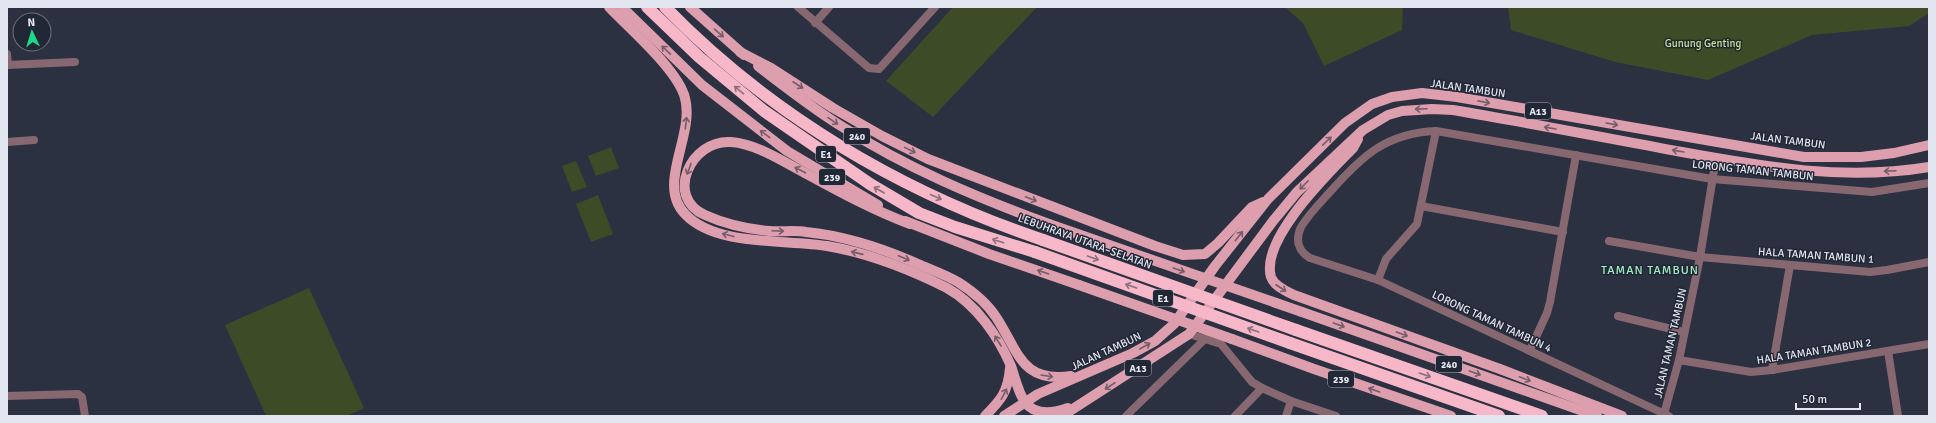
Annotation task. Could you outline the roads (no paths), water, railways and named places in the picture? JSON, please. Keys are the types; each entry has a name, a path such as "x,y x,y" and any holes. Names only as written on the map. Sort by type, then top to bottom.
{"highway":[{"name":"E1","path":"647,7 699,57 764,111 870,184 919,213 955,227 1035,252 1500,416"},
{"name":"LEBUHRAYA UTARA–SELATAN","path":"665,7 735,72 830,141 879,170 926,193 966,211 1043,240 1542,416"}],"main road":[{"path":"609,7 665,65 678,80 682,89 687,108 687,121 683,143 674,172 674,186 679,206 686,215 695,222 722,233 760,240 827,246 861,253 933,281 954,292 986,323 1005,353 1025,402 1035,410 1058,412 1086,402"},
{"name":"239","path":"622,7 702,85 787,151 910,224 989,254 1451,416"},
{"name":"240","path":"690,7 740,52 805,102 842,127 890,154 950,184 1049,224 1597,416"},
{"path":"740,52 771,68 858,122 928,159 1155,246 1183,255 1205,254 1218,243 1252,208 1268,198"},
{"name":"JALAN TAMBUN","path":"1004,416 1038,394 1134,353 1155,341 1174,324 1215,266 1268,198 1345,123 1372,104 1392,97 1422,93 1457,97 1804,157 1861,157 1894,153 1929,145"},
{"name":"A13","path":"1062,416 1086,402 1189,334 1268,226 1297,192 1362,130 1388,115 1402,111 1432,109 1453,110 1716,158 1787,169 1836,173 1909,170 1929,167"},
{"path":"1362,130 1353,148 1306,199 1279,236 1270,270 1271,277 1276,284 1294,295 1500,369 1622,416"},
{"path":"910,224 878,212 748,145 722,141 713,144 695,156 687,173 685,183 689,201 704,214 740,226 830,235 863,243 898,256 958,282 975,294 995,315 1017,354 1031,370 1039,375 1057,378 1087,373"},
{"path":"985,416 1001,399 1006,389 1010,365"}],"street":[{"path":"798,7 869,68 879,69 935,7"},
{"path":"815,23 830,7"},
{"path":"7,54 7,65 75,62"},
{"path":"1378,280 1386,259 1417,224 1436,131"},
{"name":"LORONG TAMAN TAMBUN","path":"1302,253 1299,248 1297,238 1301,227 1346,174 1383,143 1412,133 1436,131 1712,179 1872,192 1929,183"},
{"path":"7,142 34,140"},
{"path":"1530,350 1547,313 1576,155"},
{"name":"JALAN TAMAN TAMBUN","path":"1666,415 1700,257 1716,158"},
{"path":"1421,206 1563,232"},
{"name":"HALA TAMAN TAMBUN 1","path":"1609,241 1700,257 1870,272 1929,262"},
{"name":"LORONG TAMAN TAMBUN 4","path":"1302,253 1310,258 1378,280 1666,415"},
{"path":"1772,370 1790,265"},
{"path":"1618,316 1684,332"},
{"path":"1189,334 1206,338 1221,344 1252,382 1262,388 1290,401 1336,416"},
{"path":"1126,416 1206,338"},
{"name":"HALA TAMAN TAMBUN 2","path":"1679,360 1751,372 1772,370 1929,344"},
{"path":"1888,351 1898,416"},
{"path":"1235,416 1262,388"},
{"path":"7,396 78,394 82,397 84,415"},
{"path":"1286,416 1290,401"}],"district":[{"name":"TAMAN TAMBUN","path":"1650,270"}],"park label":[{"name":"Gunung Genting","path":"1703,43"}]}
